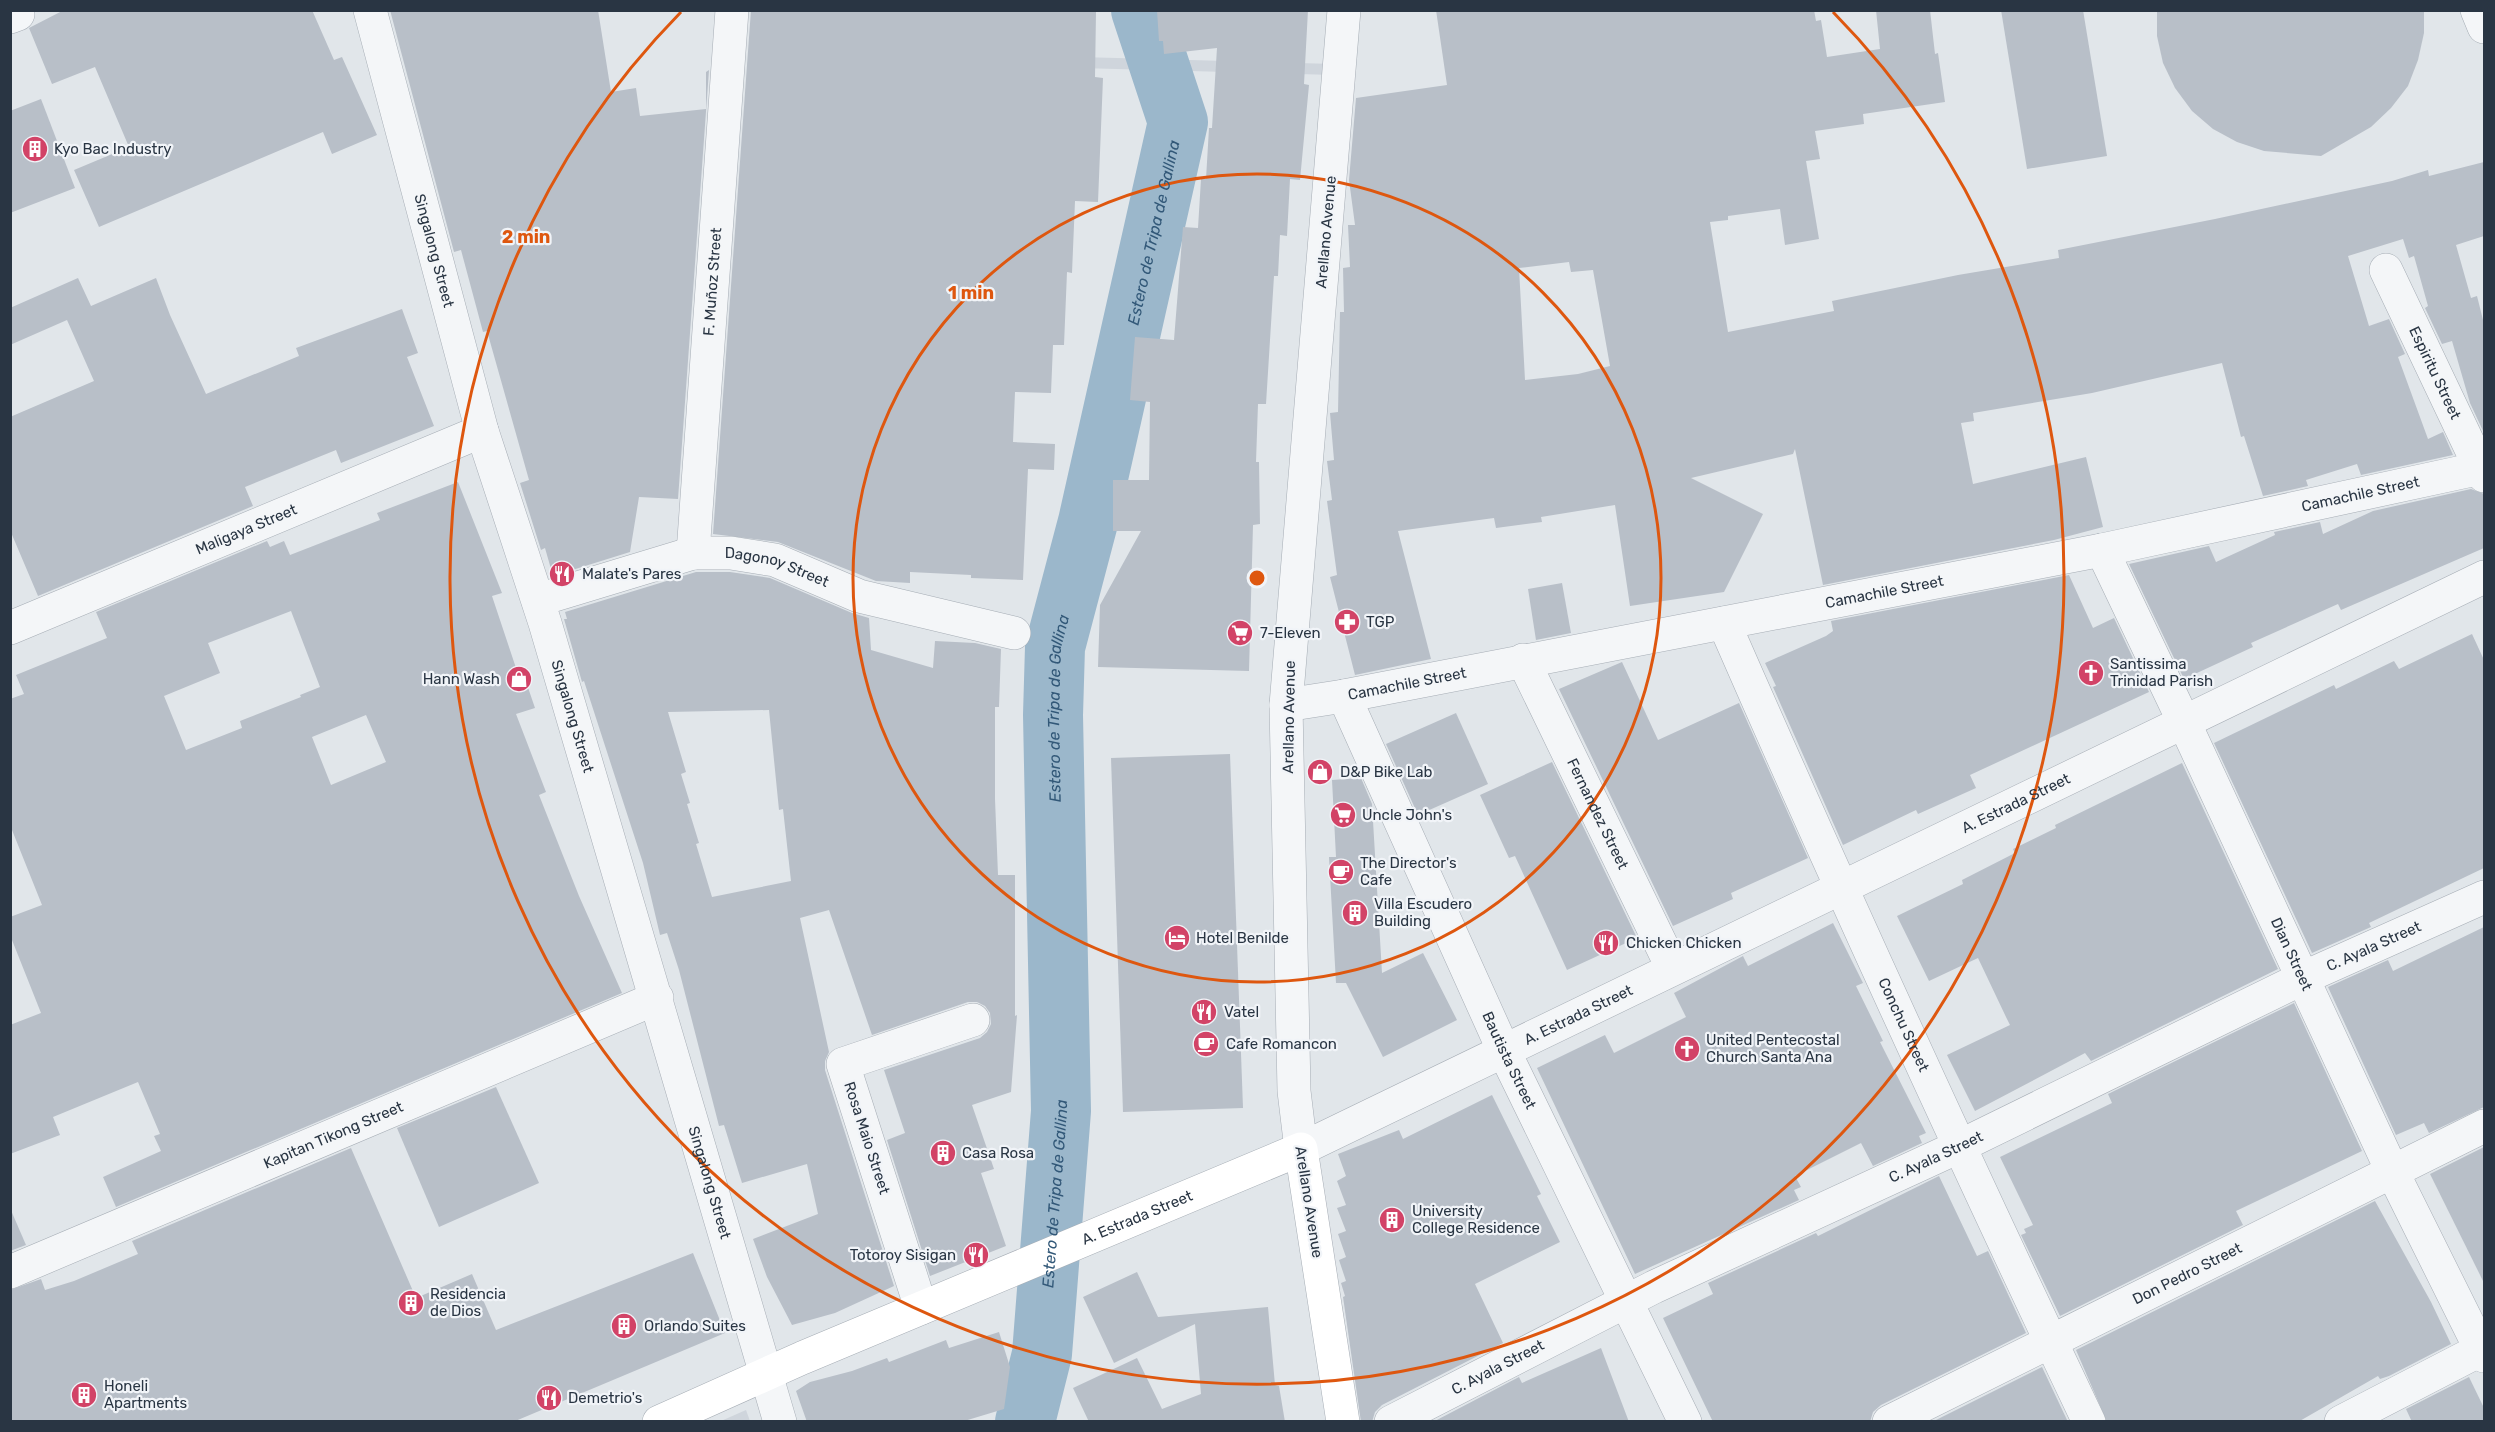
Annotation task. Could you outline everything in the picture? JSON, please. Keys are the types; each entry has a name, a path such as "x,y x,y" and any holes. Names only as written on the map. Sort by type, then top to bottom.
{"main road":[{"name":"A. Estrada Street","path":"659,1422 765,1374 1301,1149"},
{"name":"Arellano Avenue","path":"1301,1149 1343,1422"}],"street":[{"name":"Singalong Street","path":"370,10 482,431 538,600 780,1422"},
{"name":"F. Muñoz Street","path":"693,554 732,10"},
{"name":"Arellano Avenue","path":"1301,1149 1294,1091 1286,705 1344,10"},
{"path":"2476,10 2484,27"},
{"name":"Espiritu Street","path":"2386,270 2483,472"},
{"name":"Maligaya Street","path":"10,628 482,431"},
{"name":"Camachile Street","path":"1286,705 1344,696 2102,550 2483,472"},
{"name":"Dian Street","path":"2102,550 2305,977 2393,1173 2483,1351"},
{"name":"Dagonoy Street","path":"538,600 693,554 731,554 775,560 859,597 966,619 1014,633"},
{"name":"A. Estrada Street","path":"1301,1149 1672,967 2484,577"},
{"name":"Conchu Street","path":"1724,623 1839,887 1958,1146 2090,1422"},
{"name":"Fernandez Street","path":"1523,660 1672,967"},
{"name":"Bautista Street","path":"1344,696 1503,1049 1684,1422"},
{"name":"C. Ayala Street","path":"1391,1422 1625,1301 1958,1146 2305,977 2484,897"},
{"name":"Kapitan Tikong Street","path":"10,1272 657,998"},
{"name":"Rosa Maio Street","path":"921,1308 843,1064 973,1020"},
{"name":"Don Pedro Street","path":"1889,1422 2484,1126"},
{"path":"2341,1422 2483,1351"}],"shaded area":[{"path":"904,52 1334,64 1334,75 904,63"},
{"path":"746,1410 750,1421 721,1421"}],"building":[{"path":"64,10 312,10 334,60 342,57 377,135 332,154 323,132 99,227 74,170 129,147 95,67 52,84 29,28"},
{"path":"390,10 598,10 611,92 636,88 640,116 706,109 706,72 709,70 678,499 639,497 630,552 553,576 545,548 541,550 520,483 529,480 487,331 483,332 461,250 454,252"},
{"path":"751,10 1096,12 1095,77 1103,78 1098,202 1075,201 1072,273 1067,272 1064,345 1053,345 1051,393 1015,392 1013,442 1055,444 1054,470 1028,469 1023,580 910,572 910,583 876,581 778,542 713,534"},
{"path":"1157,10 1308,10 1304,84 1309,85 1300,180 1290,179 1287,236 1280,235 1278,276 1274,276 1266,404 1258,404 1256,462 1259,462 1260,524 1253,525 1249,671 1098,667 1100,605 1141,531 1113,531 1113,480 1149,480 1150,402 1130,400 1135,337 1174,340 1183,227 1198,228 1201,179 1206,179 1209,128 1212,128 1217,48 1164,54 1163,41 1159,41"},
{"path":"1436,10 1814,10 1816,21 1821,20 1827,57 1880,49 1876,10 1930,10 1935,54 1938,53 1945,102 1863,114 1864,124 1815,131 1820,159 1806,161 1819,239 1785,245 1780,209 1728,216 1728,220 1710,222 1728,332 1834,311 1832,301 1958,275 2059,258 2058,250 2392,181 2428,170 2429,176 2484,162 2484,236 2456,245 2471,298 2477,296 2484,324 2484,433 2470,403 2452,341 2442,344 2425,308 2428,306 2414,256 2409,258 2403,239 2348,256 2369,326 2389,319 2405,354 2398,357 2428,439 2443,432 2453,455 2361,475 2357,464 2306,480 2308,486 2263,496 2244,436 2241,437 2222,363 2092,393 1973,413 1974,421 1961,423 1973,484 2086,457 2103,527 2054,540 1823,585 1795,449 1793,454 1691,478 1763,514 1724,592 1630,606 1615,505 1541,517 1542,522 1496,528 1494,518 1398,531 1431,659 1355,675 1330,577 1337,575 1327,501 1332,500 1327,461 1334,460 1330,413 1338,412 1340,312 1344,312 1343,268 1350,267 1348,225 1355,225 1349,180 1356,98 1447,85","holes":["1569,262 1571,272 1593,270 1610,366 1578,374 1525,380 1519,268"]},
{"path":"2001,10 2083,10 2107,156 2027,169"},
{"path":"2157,10 2424,10 2424,33 2418,60 2408,86 2391,108 2371,127 2321,156 2264,151 2237,142 2213,129 2192,111 2175,88 2163,63 2157,36"},
{"name":"Kyo Bac Industry","path":"41,99 75,188 10,213 10,111"},
{"path":"78,278 91,306 156,278 206,394 299,356 296,348 402,309 418,353 407,357 434,426 341,463 336,450 245,487 253,506 38,596 10,530 10,417 94,381 67,320 10,345 10,308"},
{"path":"458,482 502,593 492,596 517,671 522,670 535,708 516,714 546,792 539,795 579,896 622,993 116,1207 103,1177 161,1151 154,1136 160,1134 138,1082 53,1117 60,1135 10,1154 10,1025 41,1013 10,935 10,917 42,905 10,825 10,699 24,694 16,675 107,638 96,612 267,541 270,547 284,541 290,555 380,520 377,513","holes":["291,611 320,687 240,721 242,728 186,750 164,696 220,673 208,643","366,715 386,762 331,785 312,737"]},
{"path":"2471,489 2484,494 2484,548 2341,610 2338,604 2251,643 2253,647 2184,679 2129,564 2209,546 2216,562 2275,535 2274,532 2320,522 2323,534 2373,511"},
{"path":"696,572 730,572 770,578 869,618 871,650 933,668 935,641 975,643 1001,649 999,707 995,707 998,875 1015,875 1015,1016 1017,1015 1011,1092 972,1105 994,1169 981,1173 1006,1246 930,1276 887,1140 905,1133 884,1070 980,1038 991,1024 990,1013 985,1006 977,1002 968,1002 872,1035 829,910 800,918 829,1052 825,1061 825,1070 894,1286 835,1313 792,1325 767,1277 753,1239 818,1214 807,1164 742,1183 724,1125 719,1126 679,970 667,933 660,935 643,863 584,681 582,682 564,619 567,619 565,612","holes":["769,710 779,810 783,809 791,881 712,897 687,804 690,803 681,774 686,772 668,712"]},
{"path":"2069,575 2093,628 2114,618 2149,692 1970,775 1976,788 1918,814 1916,810 1843,845 1773,687 1776,686 1765,663 1826,636 1833,631 1831,621"},
{"path":"1562,583 1571,633 1536,640 1528,589"},
{"path":"2472,634 2484,660 2484,868 2369,923 2371,927 2312,953 2214,743 2334,685 2336,689 2394,661 2399,669"},
{"path":"1622,662 1658,740 1739,703 1808,858 1731,893 1733,899 1673,926 1559,689"},
{"path":"1456,713 1488,784 1418,815 1386,744"},
{"name":"Hotel Benilde","path":"1230,754 1243,1108 1123,1112 1111,758"},
{"path":"1552,762 1637,938 1567,970 1515,856 1509,858 1480,795"},
{"path":"2182,763 2278,969 2091,1061 2085,1053 1975,1111 1947,1055 2010,1025 1978,958 1929,981 1897,916 1963,884 1962,880 2015,853 2013,849 2056,828 2055,825"},
{"path":"1361,778 1372,804 1382,973 1423,953 1457,1020 1383,1057 1346,983 1336,983 1329,857 1336,857 1332,780"},
{"path":"1833,923 1863,983 1856,986 1883,1041 1880,1042 1926,1133 1919,1136 1922,1143 1873,1166 1861,1143 1795,1176 1801,1187 1794,1190 1799,1200 1635,1274 1537,1068 1605,1035 1614,1053 1686,1017 1674,993 1743,956 1748,966"},
{"path":"2484,927 2484,1107 2429,1133 2424,1123 2396,1135 2328,987 2388,960 2393,971"},
{"path":"2294,1003 2362,1151 2236,1211 2243,1225 2060,1316 2021,1235 2026,1233 2024,1229 2033,1225 2000,1157 2112,1103 2108,1094"},
{"path":"496,1087 539,1183 439,1227 397,1128"},
{"path":"1492,1095 1541,1194 1537,1196 1560,1242 1475,1284 1503,1343 1382,1405 1375,1412 1372,1422 1361,1422 1343,1297 1345,1296 1341,1283 1346,1281 1339,1260 1346,1257 1338,1234 1346,1231 1337,1208 1346,1205 1337,1181 1346,1176 1338,1154 1399,1130 1403,1139"},
{"path":"2484,1147 2484,1283 2430,1174"},
{"path":"351,1148 416,1298 472,1274 496,1330 693,1253 725,1333 513,1422 10,1422 10,1290 41,1279 45,1290 74,1281 138,1254 132,1241"},
{"path":"1939,1176 1977,1256 1988,1251 2026,1333 1881,1405 1873,1412 1870,1422 1713,1422 1663,1318 1713,1294 1708,1283 1816,1233 1818,1236"},
{"path":"2375,1201 2431,1302 2451,1344 2389,1376 2380,1379 2378,1376 2298,1422 2107,1422 2076,1350"},
{"path":"10,1208 26,1245 10,1251"},
{"path":"1137,1272 1158,1317 1268,1307 1275,1385 1279,1386 1285,1422 1089,1422 1073,1388 1137,1358 1162,1409 1201,1394 1195,1324 1114,1363 1083,1297"},
{"path":"999,1332 1010,1367 1004,1409 961,1422 807,1422 796,1391 810,1382 852,1371 887,1358 889,1362 946,1340 949,1348"},
{"path":"1601,1348 1629,1422 1433,1422 1519,1377 1522,1383"},
{"path":"2042,1367 2068,1422 1932,1422"},
{"path":"2469,1377 2484,1408 2484,1422 2412,1422 2406,1409"}],"waterway":[{"name":"Estero de Tripa de Gallina","path":"1025,1422 1042,1354 1061,1111 1053,715 1055,647 1088,522 1178,122 1141,10"}],"place":[{"name":"Kyo Bac Industry","path":"35,149"},
{"name":"Malate's Pares","path":"562,574"},
{"name":"TGP","path":"1347,622"},
{"name":"7-Eleven","path":"1240,633"},
{"name":"Santissima Trinidad Parish","path":"2091,673"},
{"name":"Hann Wash","path":"519,679"},
{"name":"D&P Bike Lab","path":"1320,772"},
{"name":"Uncle John's","path":"1343,815"},
{"name":"The Director's Cafe","path":"1341,872"},
{"name":"Villa Escudero Building","path":"1355,913"},
{"name":"Hotel Benilde","path":"1177,938"},
{"name":"Chicken Chicken","path":"1606,943"},
{"name":"Vatel","path":"1204,1012"},
{"name":"Cafe Romancon","path":"1206,1044"},
{"name":"United Pentecostal Church Santa Ana","path":"1687,1049"},
{"name":"Casa Rosa","path":"943,1153"},
{"name":"University College Residence","path":"1392,1220"},
{"name":"Totoroy Sisigan","path":"976,1255"},
{"name":"Residencia de Dios","path":"411,1303"},
{"name":"Orlando Suites","path":"624,1326"},
{"name":"Honeli Apartments","path":"84,1395"},
{"name":"Demetrio's","path":"549,1398"}]}
